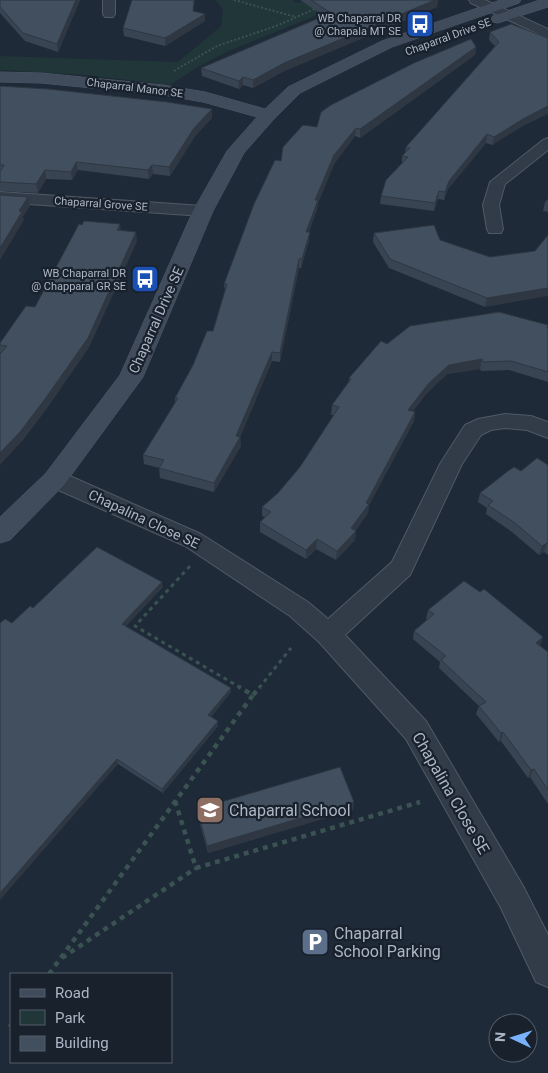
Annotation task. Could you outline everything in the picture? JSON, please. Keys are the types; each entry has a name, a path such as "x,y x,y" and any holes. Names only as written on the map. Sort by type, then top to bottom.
{"street":[{"path":"109,0 109,14"},
{"path":"475,0 507,6 548,21"},
{"name":"Chaparral Drive SE","path":"0,532 56,479 131,377 176,277 202,211 236,151 268,115 294,90 387,44 507,6 548,2"},
{"path":"507,6 548,34"},
{"name":"Chaparral Drive SE","path":"397,56 507,6"},
{"name":"Chaparral Manor SE","path":"0,77 41,78 163,90 205,97 268,115"},
{"name":"Chaparral Drive SE","path":"268,115 313,98"},
{"path":"495,229 491,205 498,182 548,143"},
{"path":"528,158 548,164"},
{"name":"Chaparral Grove SE","path":"0,197 202,211"},
{"path":"328,635 401,568 460,446 473,430 495,422 513,421 531,423 548,431"},
{"name":"Chapalina Close SE","path":"56,479 193,540 299,609 328,635 416,730 512,897 548,970"}],"path":[{"path":"234,0 297,18"},
{"path":"173,71 223,43 297,18 321,6"},
{"path":"190,566 135,626 252,695"},
{"path":"50,973 252,695 291,648"},
{"path":"175,801 196,868"},
{"path":"60,959 196,868 420,802"}],"green space":[{"path":"215,0 293,0 296,3 310,0 323,13 231,50 198,67 170,85 85,75 0,70 0,56 178,62 221,26 223,9"}],"building":[{"path":"0,0 76,0 57,44 23,33 0,7"},
{"path":"132,0 194,0 193,11 205,14 165,38 123,28"},
{"path":"311,0 435,0 284,63 253,80 243,77 239,81 201,68 331,13"},
{"path":"511,24 548,38 548,106 494,137 487,134 449,181 445,192 439,191 435,203 381,196 386,180 408,157 402,156 410,148 406,147 499,42 490,32"},
{"path":"471,39 476,47 360,129 356,128 334,155 315,200 318,200 306,232 310,232 302,259 299,259 280,353 272,352 236,436 240,437 214,483 159,468 164,460 143,455 178,398 175,398 193,365 207,331 213,331 227,284 224,284 254,204 275,160 281,161 283,147 303,125 317,127 321,112 331,105 414,63"},
{"path":"0,86 48,89 167,102 212,109 194,128 169,167 152,165 148,170 76,162 71,172 45,170 36,184 0,182 0,172 4,165 0,165"},
{"path":"0,195 28,197 19,211 22,212 0,248"},
{"path":"84,221 120,224 117,230 136,232 88,338 20,432 0,453 0,354 7,346 0,345 0,343 26,306 35,307 79,224 82,225"},
{"path":"434,225 440,240 490,257 535,251 548,235 548,288 487,298 390,259 374,233"},
{"path":"499,312 548,325 548,372 511,361 483,362 482,359 449,365 429,383 408,410 415,412 366,503 369,504 351,528 356,531 337,551 317,539 306,550 260,522 271,512 262,507 278,493 300,467 339,407 332,405 351,379 349,378 381,341 387,344 410,326"},
{"path":"537,458 548,465 548,544 542,546 515,523 488,505 493,501 480,493 514,467 521,471"},
{"path":"97,547 162,582 122,624 231,688 208,715 218,721 162,789 117,759 0,893 0,623 5,619 12,623 30,606 33,608"},
{"path":"464,581 480,592 484,589 543,637 536,643 548,652 548,790 534,769 531,770 503,732 501,733 479,706 486,702 441,660 446,656 414,631 434,614 428,610"},
{"path":"340,767 354,802 207,846 197,809"}],"place":[{"name":"WB Chaparral DR @ Chapala MT SE","path":"420,24"},
{"name":"WB Chaparral DR @ Chapparal GR SE","path":"145,279"},
{"name":"Chaparral School","path":"210,810"},
{"name":"Chaparral School Parking","path":"315,942"}]}
